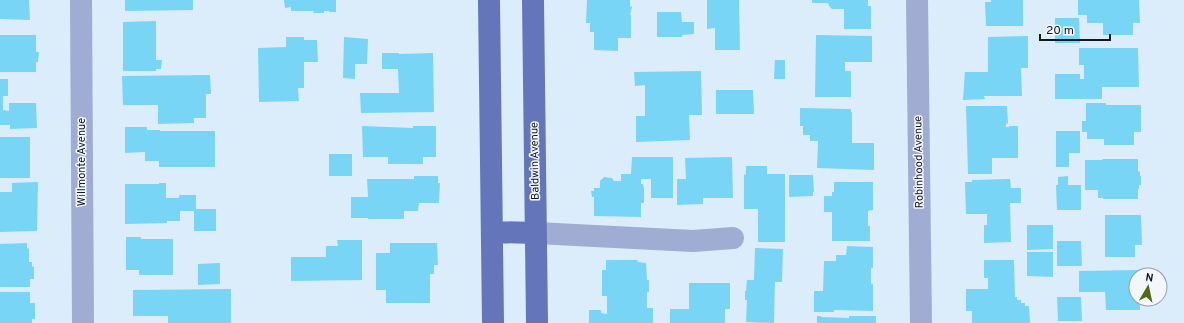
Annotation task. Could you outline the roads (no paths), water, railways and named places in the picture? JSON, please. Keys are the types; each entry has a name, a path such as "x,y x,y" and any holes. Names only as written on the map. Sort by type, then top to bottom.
{"main road":[{"path":"489,0 493,323"},
{"name":"Baldwin Avenue","path":"533,0 537,323"},
{"path":"492,232 536,233"}],"street":[{"name":"Willmonte Avenue","path":"81,0 83,323"},
{"name":"Robinhood Avenue","path":"917,0 921,323"},
{"path":"536,233 693,241 733,238"}]}
